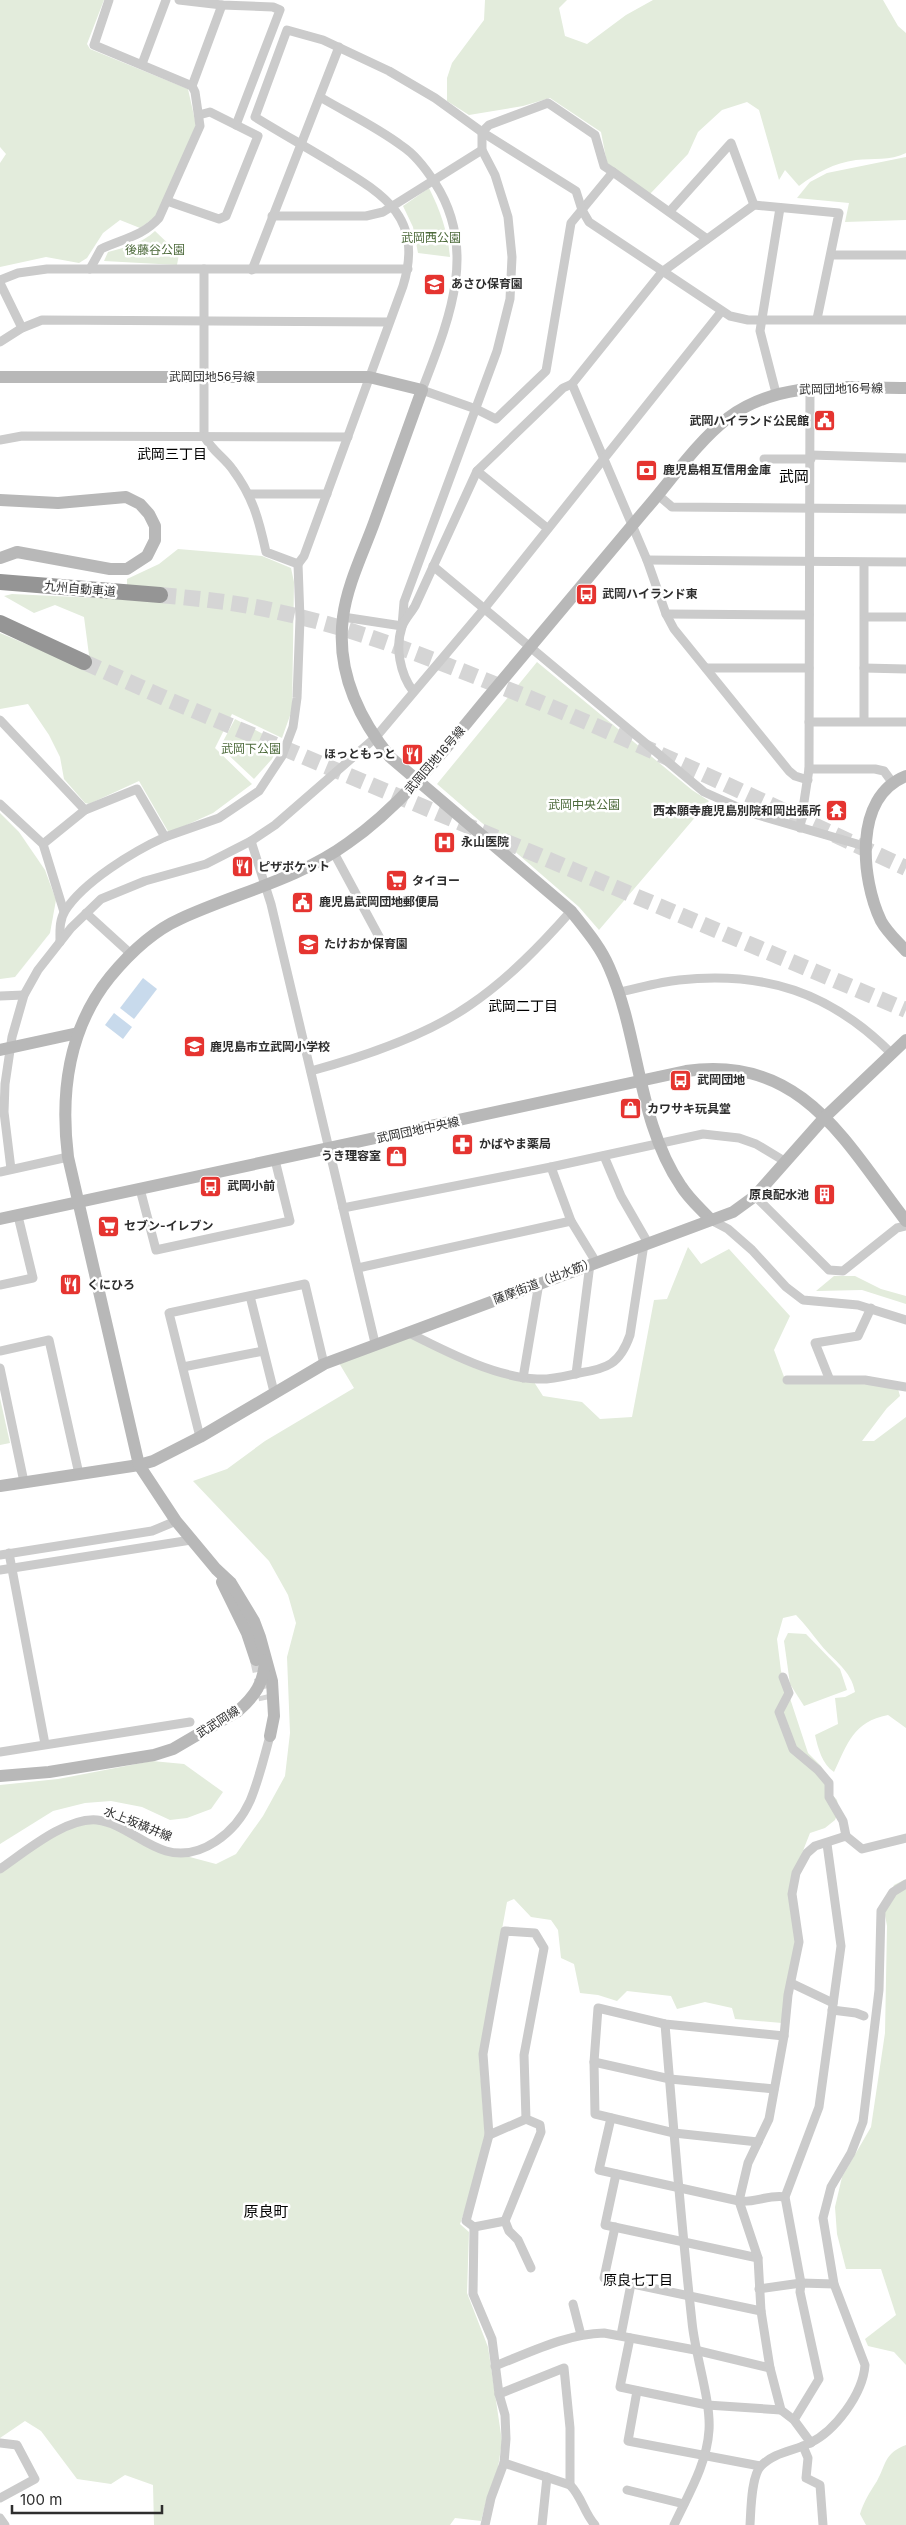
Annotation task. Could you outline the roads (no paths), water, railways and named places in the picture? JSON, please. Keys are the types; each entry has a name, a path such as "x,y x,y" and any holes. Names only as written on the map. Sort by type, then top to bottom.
{"highway":[{"path":"0,577 83,591"},
{"name":"九州自動車道","path":"0,582 83,591 160,595"},
{"path":"0,623 84,662"}],"street":[{"path":"109,0 94,45 192,86"},
{"path":"142,64 166,0"},
{"path":"178,0 222,6 273,7 280,10 236,125"},
{"path":"90,269 101,249 150,228 159,218 200,126 200,115 192,86 222,6"},
{"path":"60,942 60,925 64,912 107,870 139,849 165,837 219,818 260,790 282,756 293,728 297,698 300,619 298,564 304,556 408,270 407,238 403,224 393,206 375,189 255,117 287,30 339,47 416,86 482,132 576,190 582,210 589,222 721,312 748,320 906,320"},
{"path":"252,270 339,47"},
{"path":"320,97 403,146 423,166 447,205 457,237 458,272 451,310 352,583 343,617 344,669 358,712 390,757 571,911 595,941 609,966 619,992 640,1081 659,1144 681,1187 711,1220 734,1234 786,1287 803,1300 871,1308 906,1320"},
{"path":"413,691 406,682 399,653 404,602 503,332 512,282 508,217 495,175 482,150 482,132 490,125 548,103 595,135 604,166 707,239"},
{"path":"167,201 219,219 226,216 258,136 210,112 200,115"},
{"path":"670,211 731,143 754,205"},
{"path":"272,216 366,216 382,212 482,150"},
{"path":"422,390 476,409 496,419 546,371 571,223 614,172"},
{"path":"402,626 415,606 477,470 563,388 572,384 662,272 754,205 839,213 817,319"},
{"path":"776,393 760,331 780,208"},
{"path":"831,255 906,255"},
{"path":"204,269 204,436 212,450 232,468 249,494 255,506 266,552 298,564"},
{"path":"22,328 0,282 18,273 35,270 408,270"},
{"path":"11,1169 2,1113 5,1049 24,995 38,970 60,942 101,899 128,887 206,864 251,842 275,825 375,738 484,609 721,312"},
{"path":"0,342 22,328 42,320 389,322"},
{"name":"武岡団地56号線","path":"0,377 369,378 422,390"},
{"path":"572,384 647,560 666,614 674,629 789,771 795,776 808,780"},
{"path":"800,828 809,769 810,388"},
{"name":"武岡団地16号線","path":"139,1465 68,1157 64,1125 68,1067 88,1008 99,992 130,954 154,935 178,920 312,867 370,827 418,781 632,525 711,434 729,417 753,403 776,393 810,388 906,388"},
{"path":"0,440 22,436 348,437"},
{"path":"764,459 811,457 906,458"},
{"path":"477,470 547,528"},
{"path":"249,494 327,494"},
{"path":"658,495 672,507 906,509"},
{"path":"0,500 58,503 126,497 140,504 149,514 154,526 155,540 147,556 127,569 110,570 17,552 0,558"},
{"path":"647,560 906,562"},
{"path":"864,563 864,721"},
{"path":"433,566 700,789 730,806 864,846"},
{"path":"666,614 809,615"},
{"path":"343,617 402,626"},
{"path":"865,617 906,617"},
{"path":"706,668 809,668"},
{"path":"864,668 906,668"},
{"path":"0,720 85,810"},
{"path":"809,722 906,722"},
{"path":"809,769 875,769 884,771 892,782"},
{"path":"906,776 892,782 882,794 873,812 864,846 866,864 880,916 890,933 906,950"},
{"path":"43,844 85,810 137,789 165,837"},
{"path":"0,804 43,844 64,912"},
{"path":"251,842 266,886 375,1343"},
{"path":"334,853 382,944"},
{"path":"311,1071 390,1045 469,1006 523,963 571,911"},
{"path":"86,913 130,954"},
{"path":"619,992 678,980 740,978 766,982 809,996 844,1013 891,1054"},
{"path":"0,996 24,995"},
{"path":"5,1049 78,1033"},
{"name":"薩摩街道（出水筋）","path":"0,1486 139,1465 153,1461 200,1437 324,1364 375,1343 734,1212 755,1196 825,1117 906,1040"},
{"name":"武岡団地中央線","path":"0,1219 699,1069 746,1072 782,1084 805,1098 825,1117 906,1221"},
{"path":"343,1208 551,1168 703,1134 721,1135 756,1144 786,1162"},
{"path":"407,1332 506,1375 523,1378 554,1378 599,1370 613,1364 621,1356 630,1335 646,1243 621,1196 604,1156"},
{"path":"0,1172 68,1157"},
{"path":"140,1190 156,1250 290,1221 275,1160"},
{"path":"551,1168 572,1221 593,1263 576,1374"},
{"path":"755,1196 828,1270 843,1271 897,1228 906,1226"},
{"path":"0,1285 33,1278 18,1216"},
{"path":"358,1268 572,1221"},
{"path":"523,1378 540,1283"},
{"path":"200,1437 170,1313 305,1284 324,1364"},
{"path":"250,1296 274,1392"},
{"path":"829,1378 815,1343 858,1336 871,1308"},
{"path":"0,1351 49,1340 79,1474"},
{"path":"183,1367 263,1351"},
{"path":"0,1368 24,1482"},
{"path":"787,1380 829,1378 865,1380 906,1387"},
{"name":"武武岡線","path":"0,1776 49,1772 154,1755 173,1749 238,1711 251,1700 262,1682 260,1637 250,1615 231,1583 216,1569 176,1521 139,1465"},
{"path":"45,1744 12,1568 5,1554 152,1531 176,1521"},
{"path":"0,1570 191,1540"},
{"path":"260,1660 272,1681 274,1716 270,1736"},
{"path":"783,1677 789,1693 779,1712 793,1749 818,1770 829,1783 829,1797 842,1822 846,1836 862,1849 906,1838"},
{"path":"265,1700 270,1736"},
{"path":"0,1752 190,1722"},
{"name":"水上坂横井線","path":"0,1869 57,1831 81,1821 96,1820 123,1829 143,1841 166,1851 182,1853 199,1851 213,1844 242,1815 257,1784 270,1736"},
{"path":"781,2410 770,2368 761,2311 758,2258 740,2201 748,2163 769,2119 784,2036 799,1942 792,1894 796,1873 807,1853 815,1846 827,1844 846,1836"},
{"path":"794,2420 819,2379 800,2292 801,2284 785,2197 819,2107 841,1946 827,1844"},
{"path":"750,2525 753,2488 760,2466 778,2454 807,2444 828,2433 841,2418 864,2376 865,2365 834,2284 823,2218 830,2187 851,2153 863,2122 879,1990 881,1911 893,1892 906,1884"},
{"path":"505,2221 474,2227 466,2221 489,2135 482,2054 505,1931 535,1933 544,1948 524,2055 526,2119"},
{"path":"791,1983 833,2007 864,2016"},
{"path":"758,2142 674,2133 595,2114 594,2062 598,2008 666,2024 784,2036"},
{"path":"666,2024 689,2297 695,2350 707,2405 709,2429 705,2457 674,2525"},
{"path":"594,2062 670,2079 774,2089"},
{"path":"611,2118 599,2170 740,2201 749,2202 779,2196 785,2197"},
{"path":"489,2135 526,2119 540,2125 541,2132 505,2221 509,2231 518,2240 531,2268"},
{"path":"616,2174 605,2225 758,2258"},
{"path":"474,2227 473,2294 492,2340 499,2394 505,2415 506,2439 504,2463 491,2498 485,2525"},
{"path":"615,2227 604,2278 761,2311"},
{"path":"631,2284 620,2387 707,2405 781,2410 794,2420 807,2444 806,2478 820,2485 823,2525"},
{"path":"759,2289 801,2284 834,2284"},
{"path":"574,2304 581,2335"},
{"path":"495,2366 553,2342 581,2335 604,2333 695,2350 770,2368"},
{"path":"499,2394 564,2368 570,2428 570,2485"},
{"path":"637,2391 628,2441 760,2466"},
{"path":"0,2443 17,2445 35,2479 0,2498"},
{"path":"504,2463 570,2485 576,2491 589,2519 595,2525"},
{"path":"542,2525 547,2477"},
{"path":"627,2490 684,2504"},
{"path":"0,2518 5,2525"}],"water":[{"path":"143,978 157,989 134,1019 120,1008"},
{"path":"114,1013 132,1027 123,1039 105,1025"}],"tunnel":[{"path":"160,595 253,607 314,620 404,649 522,695 619,736 906,868"},
{"path":"84,662 169,700 906,1010"},
{"path":"256,1660 265,1700"}],"place":[{"name":"あさひ保育園","path":"435,284"},
{"name":"武岡ハイランド公民館","path":"825,421"},
{"name":"鹿児島相互信用金庫","path":"647,470"},
{"name":"武岡ハイランド東","path":"586,594"},
{"name":"ほっともっと","path":"412,754"},
{"name":"西本願寺鹿児島別院和岡出張所","path":"837,811"},
{"name":"永山医院","path":"445,842"},
{"name":"ピザポケット","path":"242,867"},
{"name":"タイヨー","path":"396,881"},
{"name":"鹿児島武岡団地郵便局","path":"303,902"},
{"name":"たけおか保育園","path":"308,944"},
{"name":"鹿児島市立武岡小学校","path":"194,1047"},
{"name":"武岡団地","path":"681,1080"},
{"name":"カワサキ玩具堂","path":"631,1109"},
{"name":"かばやま薬局","path":"463,1144"},
{"name":"うき理容室","path":"397,1156"},
{"name":"武岡小前","path":"211,1186"},
{"name":"原良配水池","path":"825,1195"},
{"name":"セブン-イレブン","path":"108,1226"},
{"name":"くにひろ","path":"71,1285"}],"district":[{"name":"武岡三丁目","path":"172,454"},
{"name":"武岡","path":"794,477"},
{"name":"武岡二丁目","path":"523,1006"},
{"name":"原良町","path":"266,2212"},
{"name":"原良七丁目","path":"638,2280"}],"park label":[{"name":"武岡西公園","path":"431,238"},
{"name":"後藤谷公園","path":"155,250"},
{"name":"武岡下公園","path":"251,749"},
{"name":"武岡中央公園","path":"584,805"}]}
